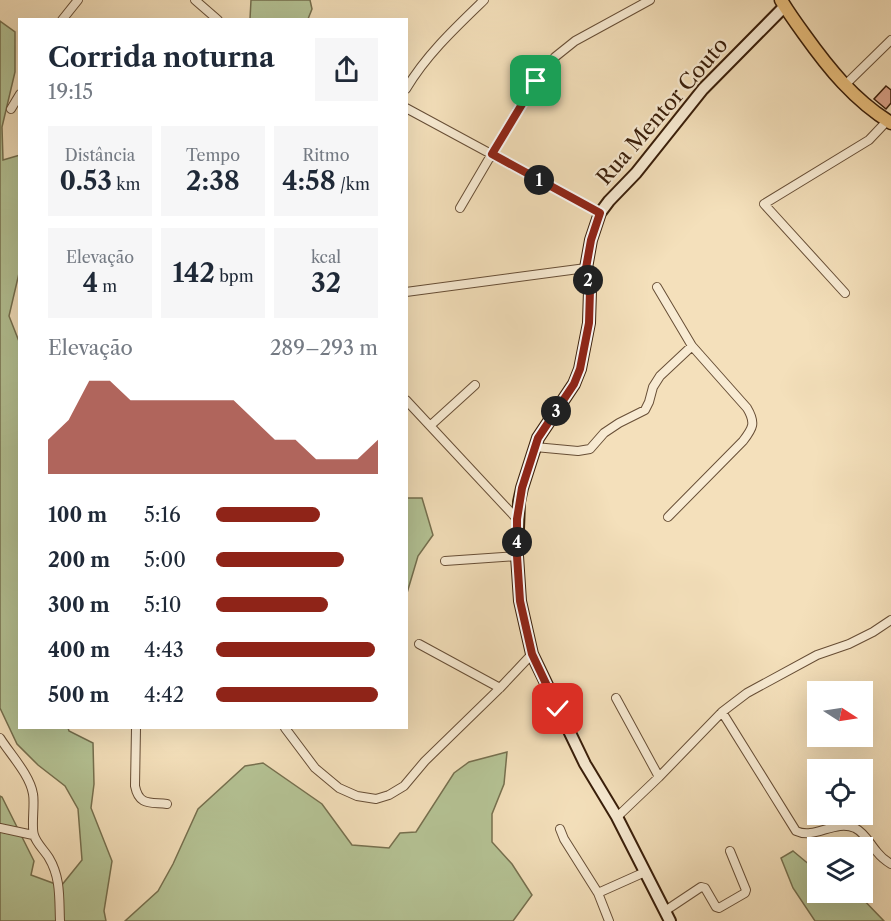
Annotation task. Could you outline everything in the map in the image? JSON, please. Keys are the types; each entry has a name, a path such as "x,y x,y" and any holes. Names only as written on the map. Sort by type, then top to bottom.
{"main road":[{"path":"782,3 844,86 889,122"}],"street":[{"path":"64,18 78,0"},
{"path":"195,0 216,18"},
{"path":"408,86 423,64 484,0"},
{"path":"460,208 536,81 555,57 575,41 650,0"},
{"name":"Rua Mentor Couto","path":"667,916 617,817 585,764 532,654 520,601 517,519 522,488 538,438 574,384 580,369 589,323 590,290 586,268 591,240 600,213 636,173 703,89 757,33 782,3"},
{"path":"844,86 891,40"},
{"path":"11,109 18,97"},
{"path":"408,109 600,213"},
{"path":"844,293 764,204 869,140 889,122"},
{"path":"408,292 586,268"},
{"path":"657,287 692,346 747,408 753,424 743,441 668,517"},
{"path":"535,447 571,451 590,448 604,433 645,410 653,387 660,376 692,346"},
{"path":"431,425 474,385"},
{"path":"408,402 517,519"},
{"path":"445,561 517,556"},
{"path":"617,817 722,712 747,693 817,655 849,644 873,632 891,620"},
{"path":"419,644 500,688"},
{"path":"286,729 315,768 339,788 357,796 376,799 389,795 404,786 425,761 532,654"},
{"path":"616,698 659,777"},
{"path":"722,712 796,831 805,834 839,826 855,828 891,864"},
{"path":"136,729 135,786 137,795 143,801 167,804"},
{"path":"0,738 32,788 33,835 50,859 57,876 60,921"},
{"path":"0,828 33,835"},
{"path":"560,829 598,893 609,921"},
{"path":"667,916 701,887 705,888 716,907 719,908 745,893 746,890 730,851"},
{"path":"598,893 645,872"}],"green space":[{"path":"251,0 310,0 312,9 308,18 250,18"},
{"path":"0,21 15,32 15,72 2,127 3,160 18,156 18,278 9,316 18,339 18,729 68,729 93,743 94,784 91,808 112,861 104,911 106,921 0,921 0,796 34,861 31,875 61,886 82,860 78,809 65,786 38,765 17,744 0,708"},
{"path":"408,498 422,498 433,535 418,556 408,590"},
{"path":"507,752 504,784 492,814 492,842 512,864 532,895 513,921 125,921 158,891 198,809 245,766 263,763 322,804 352,845 389,848 400,833 416,832 454,773 469,762"},
{"path":"793,851 807,863 807,903 867,903 884,921 815,921 793,888 781,858"}],"building":[{"path":"886,86 891,90 891,103 886,109 874,99"}],"route":[{"path":"536,81 492,154 600,213 591,240 586,268 590,290 589,323 580,369 574,384 538,438 522,488 517,519 520,601 532,654 558,709"}]}
